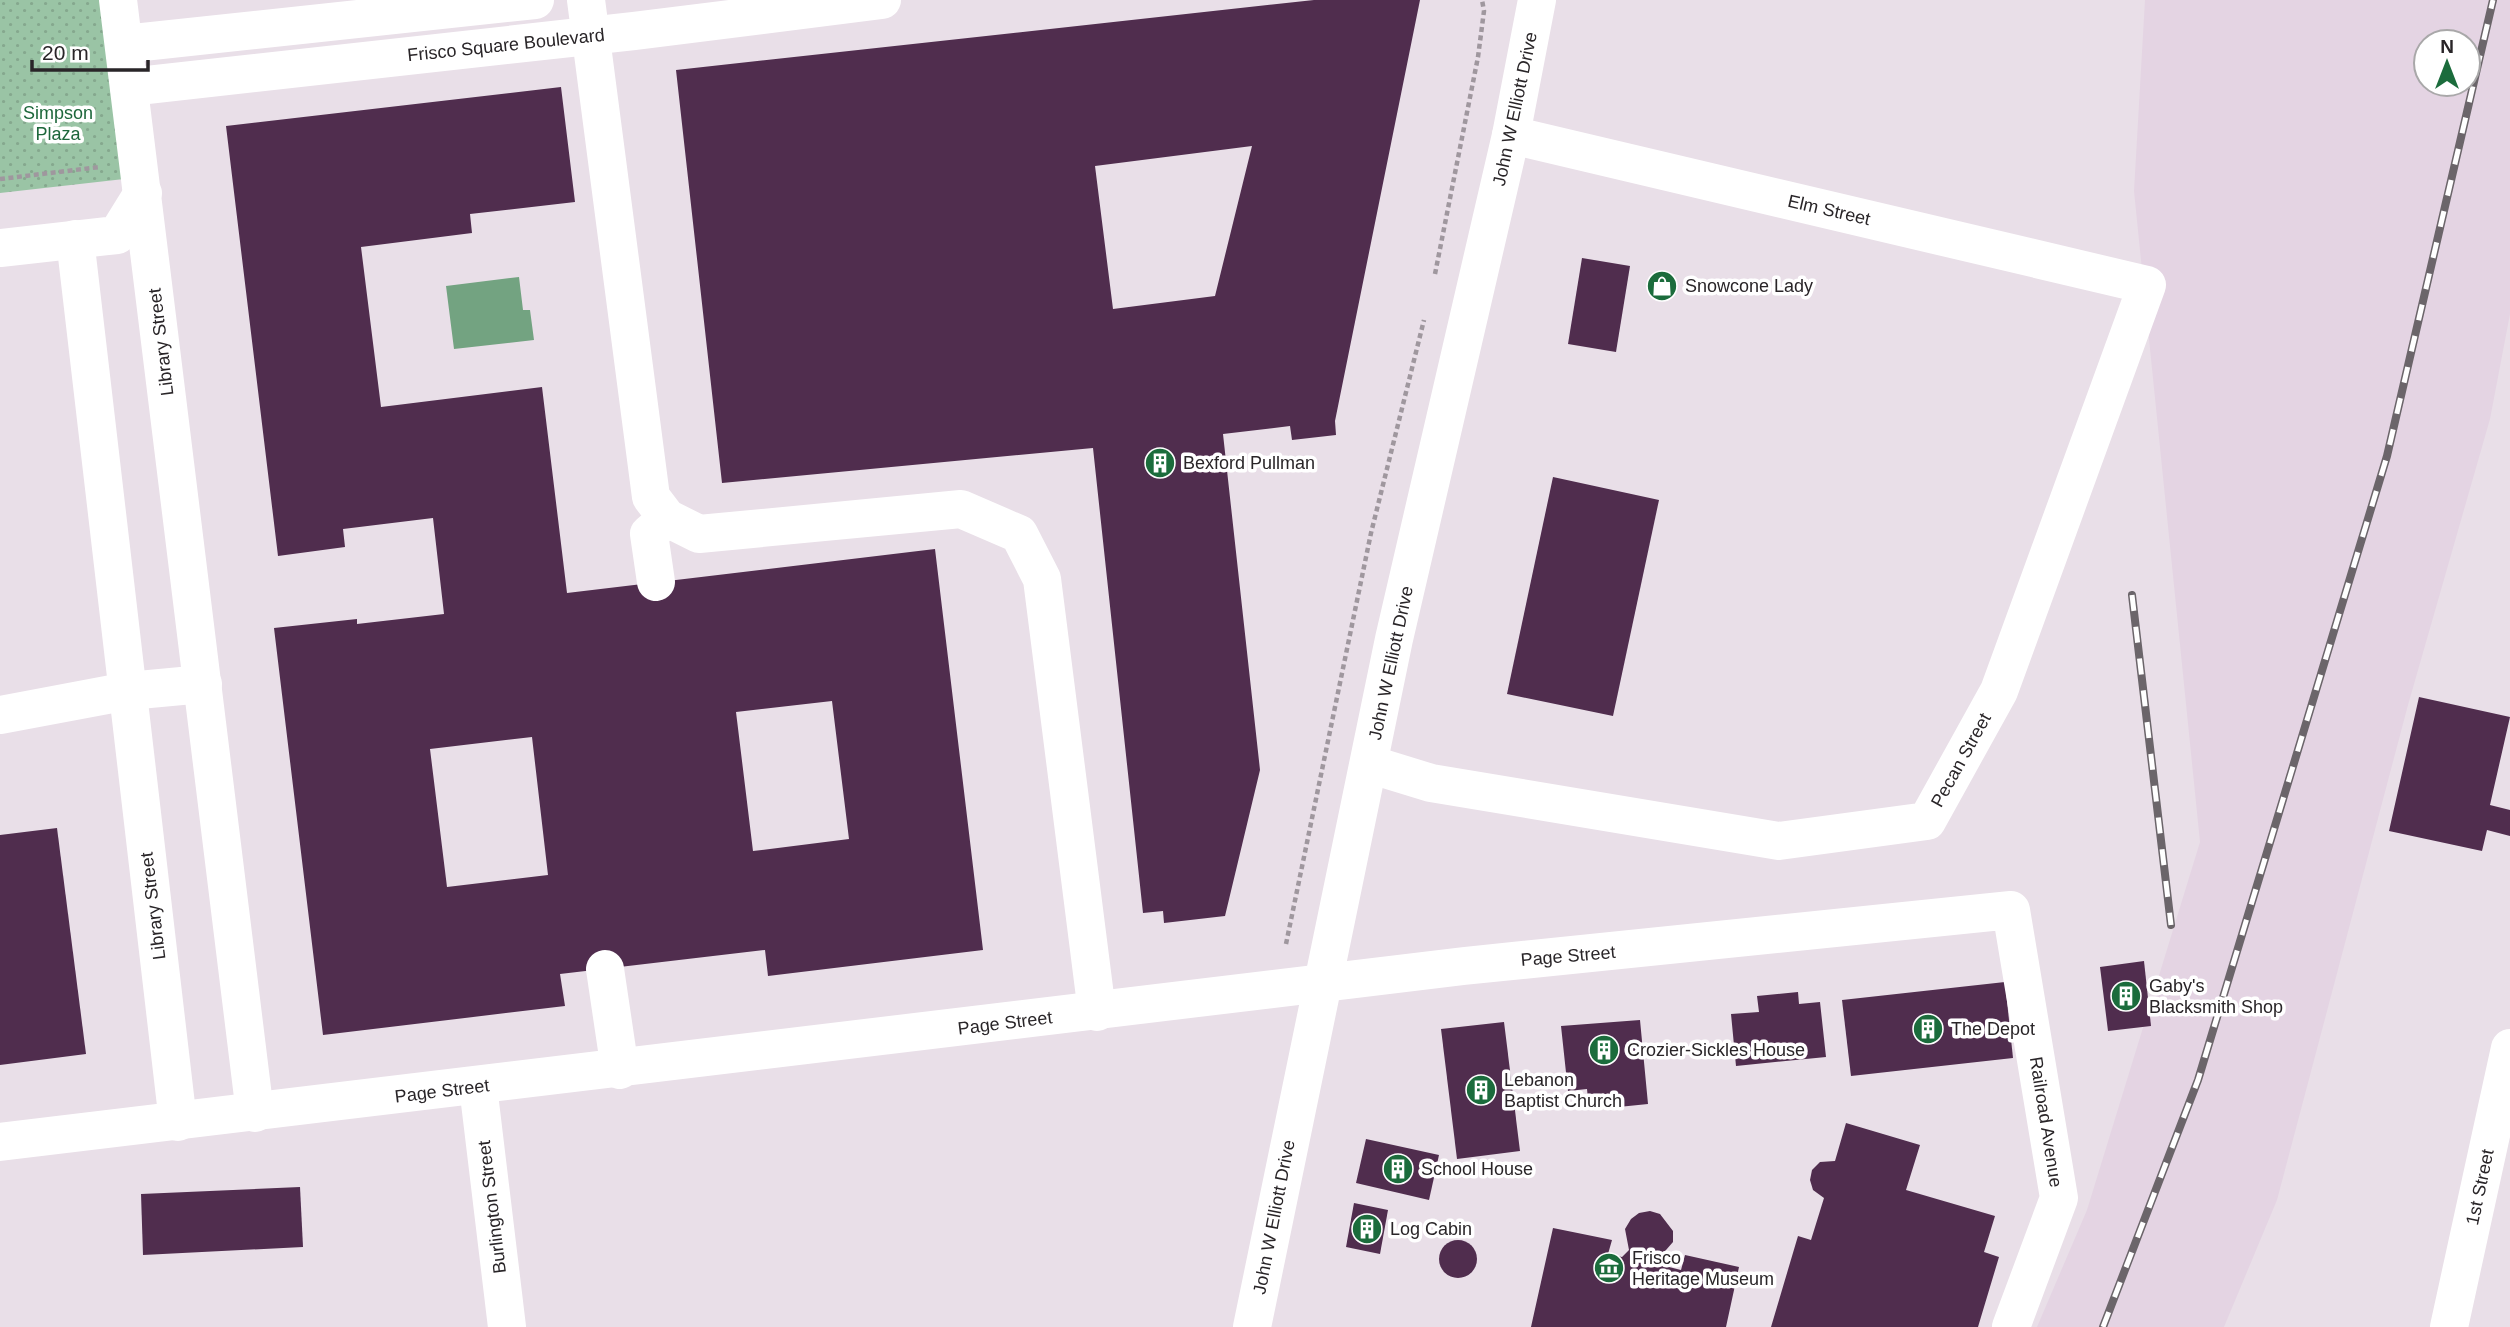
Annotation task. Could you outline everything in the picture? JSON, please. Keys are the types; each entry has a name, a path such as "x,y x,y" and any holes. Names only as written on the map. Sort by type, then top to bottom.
{"street":[{"name":"Library Street","path":"118,0 255,1113"},
{"path":"124,44 535,0"},
{"path":"555,0 579,25 651,496 667,518 699,534 961,509 1019,534 1042,579 1097,1012"},
{"name":"Frisco Square Boulevard","path":"129,86 579,25 882,0"},
{"name":"John W Elliott Drive","path":"1252,1327 1394,639 1511,135 1537,0"},
{"name":"Elm Street","path":"1511,135 2147,285"},
{"path":"0,248 117,235 143,193"},
{"name":"Library Street","path":"75,239 178,1122"},
{"name":"Pecan Street","path":"1369,764 1431,783 1779,841 1927,821 1999,691 2147,285"},
{"path":"656,582 649,534 667,518"},
{"path":"0,715 128,691 203,684"},
{"name":"Page Street","path":"0,1142 620,1070 1464,966 2011,910"},
{"name":"Railroad Avenue","path":"2011,910 2059,1198 2011,1327"},
{"path":"605,969 620,1070"},
{"name":"1st Street","path":"2449,1327 2510,1048"},
{"name":"Burlington Street","path":"478,1086 507,1327"}],"path":[{"path":"1433,288 1478,57 1484,11 1482,0"},
{"path":"0,179 103,167"},
{"path":"1286,944 1371,533 1426,313"}],"shaded area":[{"path":"2145,0 2510,0 2510,314 2490,419 2408,705 2277,1200 2224,1327 2037,1327 2087,1210 2200,842 2134,191"},
{"path":"519,277 523,310 530,310 534,340 454,349 446,286"}],"green space":[{"name":"Simpson Plaza","path":"0,0 102,0 124,179 0,193"}],"building":[{"name":"Bexford Pullman","path":"1314,0 1420,0 1335,421 1336,435 1292,440 1290,426 1223,434 1260,770 1225,916 1164,923 1163,911 1143,913 1093,448 722,483 676,70","holes":["1252,146 1215,296 1113,309 1095,166"]},
{"path":"561,87 575,202 470,214 472,233 361,247 381,407 542,387 567,593 935,549 983,950 768,976 765,950 560,974 565,1006 323,1035 274,628 357,619 357,624 444,614 433,518 343,529 345,547 278,556 226,126","holes":["832,701 849,839 753,851 736,712","532,737 548,875 447,887 430,749"]},
{"path":"1582,258 1630,266 1616,352 1568,344"},
{"path":"1553,477 1659,500 1613,716 1507,694"},
{"path":"2419,697 2510,717 2490,805 2510,810 2510,836 2487,830 2482,851 2389,831"},
{"path":"57,828 86,1054 0,1065 0,835"},
{"name":"Gaby's Blacksmith Shop","path":"2144,961 2151,1026 2108,1031 2100,967"},
{"name":"The Depot","path":"2005,982 2013,1058 1851,1076 1842,1000"},
{"path":"1798,992 1799,1004 1820,1002 1826,1057 1736,1066 1731,1014 1759,1012 1757,996"},
{"name":"Crozier-Sickles House","path":"1640,1020 1648,1104 1589,1110 1587,1089 1568,1091 1561,1026"},
{"name":"Lebanon Baptist Church","path":"1504,1022 1520,1151 1457,1159 1441,1029"},
{"path":"1846,1123 1920,1145 1906,1190 1995,1216 1984,1252 1999,1257 1978,1327 1771,1327 1798,1236 1811,1240 1824,1198 1813,1190 1810,1180 1812,1170 1820,1162 1835,1161"},
{"name":"School House","path":"1366,1139 1439,1155 1429,1200 1356,1183"},
{"path":"300,1187 303,1247 143,1255 141,1194"},
{"name":"Log Cabin","path":"1354,1203 1388,1210 1380,1254 1346,1247"},
{"name":"Frisco Heritage Museum","path":"1650,1211 1660,1214 1673,1231 1673,1242 1659,1258 1665,1266 1681,1270 1685,1255 1739,1267 1726,1327 1531,1327 1553,1228 1612,1240 1608,1254 1622,1257 1629,1250 1625,1229 1631,1219 1639,1213"},
{"path":"1458,1240 1472,1245 1477,1259 1472,1273 1458,1278 1444,1273 1439,1259 1444,1245"}],"railway":[{"path":"2103,1327 2198,1080 2387,456 2493,0"},
{"path":"2132,595 2171,925"}],"place":[{"name":"Snowcone Lady","path":"1662,286"},
{"name":"Bexford Pullman","path":"1160,463"},
{"name":"Gaby's Blacksmith Shop","path":"2126,996"},
{"name":"The Depot","path":"1928,1029"},
{"name":"Crozier-Sickles House","path":"1604,1050"},
{"name":"Lebanon Baptist Church","path":"1481,1090"},
{"name":"School House","path":"1398,1169"},
{"name":"Log Cabin","path":"1367,1229"},
{"name":"Frisco Heritage Museum","path":"1609,1268"}]}
